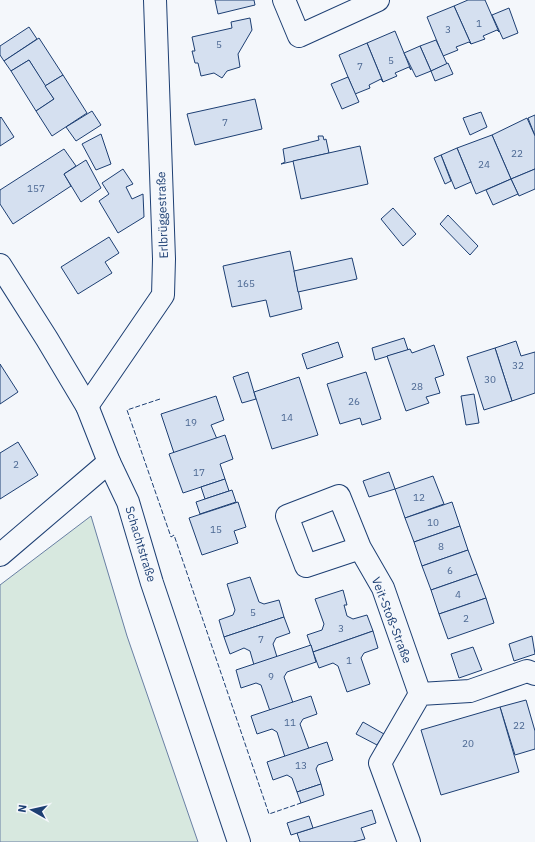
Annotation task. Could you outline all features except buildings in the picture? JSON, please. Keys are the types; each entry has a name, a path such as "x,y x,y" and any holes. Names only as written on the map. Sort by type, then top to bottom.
{"street":[{"name":"Erlbrüggestraße","path":"87,406 163,295 164,259 155,0"},
{"path":"284,0 300,36 378,0"},
{"name":"Schachtstraße","path":"0,265 87,406 109,462 128,502 152,582 240,842"},
{"path":"0,555 109,462"},
{"name":"Veit-Stoß-Straße","path":"360,548 383,588 420,694"},
{"path":"409,842 380,763 420,694 470,691 526,671 535,674"}],"shaded area":[{"path":"91,516 127,636 198,842 0,842 0,585"}],"fence":[{"path":"160,399 127,410 171,537 174,535 269,814 301,803"}]}
